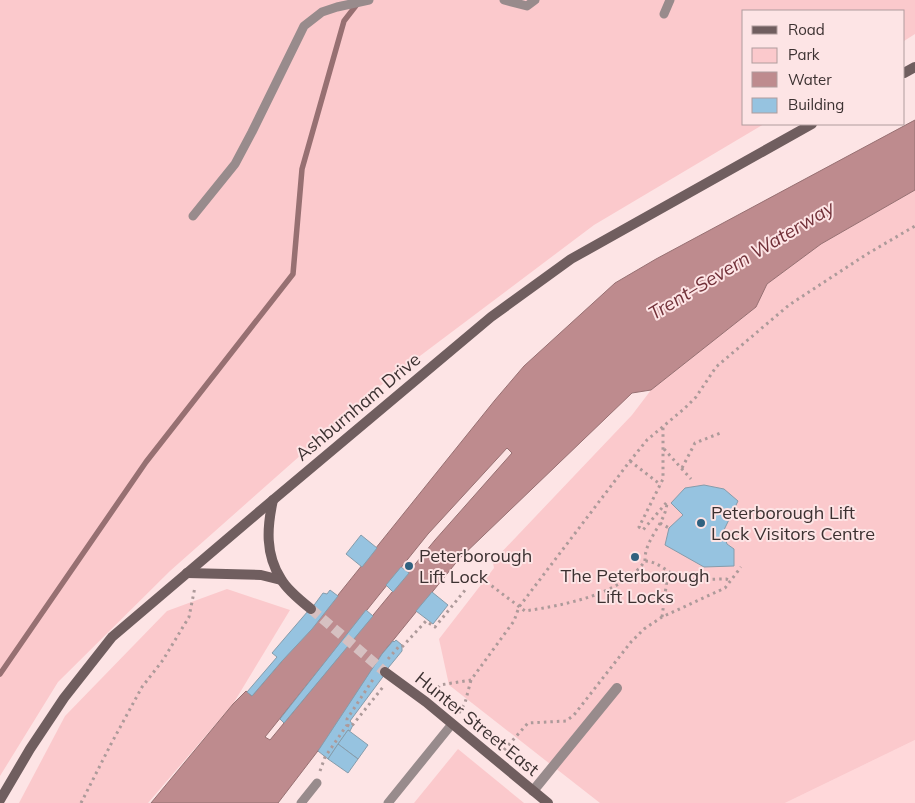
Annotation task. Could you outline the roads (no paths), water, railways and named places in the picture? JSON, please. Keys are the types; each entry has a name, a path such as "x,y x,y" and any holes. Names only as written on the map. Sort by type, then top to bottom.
{"street":[{"name":"Ashburnham Drive","path":"0,800 30,749 64,698 112,637 192,574 273,500 491,317 571,259 810,125"},
{"path":"273,500 268,524 271,557 281,580 311,610"},
{"path":"192,574 260,574 281,580"},
{"name":"Hunter Street East","path":"382,670 426,702 548,803"},
{"path":"533,791 617,688"}],"lane":[{"path":"193,216 235,164 260,118 304,26 322,12 370,0"},
{"path":"504,0 527,6 535,0"},
{"path":"664,14 670,0"},
{"path":"388,803 452,724"},
{"path":"301,803 317,783"}],"water":[{"name":"Trent–Severn Waterway","path":"915,120 915,190 821,244 767,284 756,307 651,390 632,393 459,559 382,654 327,739 278,803 151,803 233,704 246,691 252,696 334,600 524,366 615,283 656,259","holes":["507,448 512,453 435,540 270,740 265,737 428,534"]}],"waterway":[{"path":"0,674 146,462 293,274 302,169 344,21 358,3"}],"tunnel":[{"path":"311,609 385,672"}],"place":[{"name":"Peterborough Lift Lock Visitors Centre","path":"701,523"},
{"name":"The Peterborough Lift Locks","path":"635,557"},
{"name":"Peterborough Lift Lock","path":"409,566"}]}
